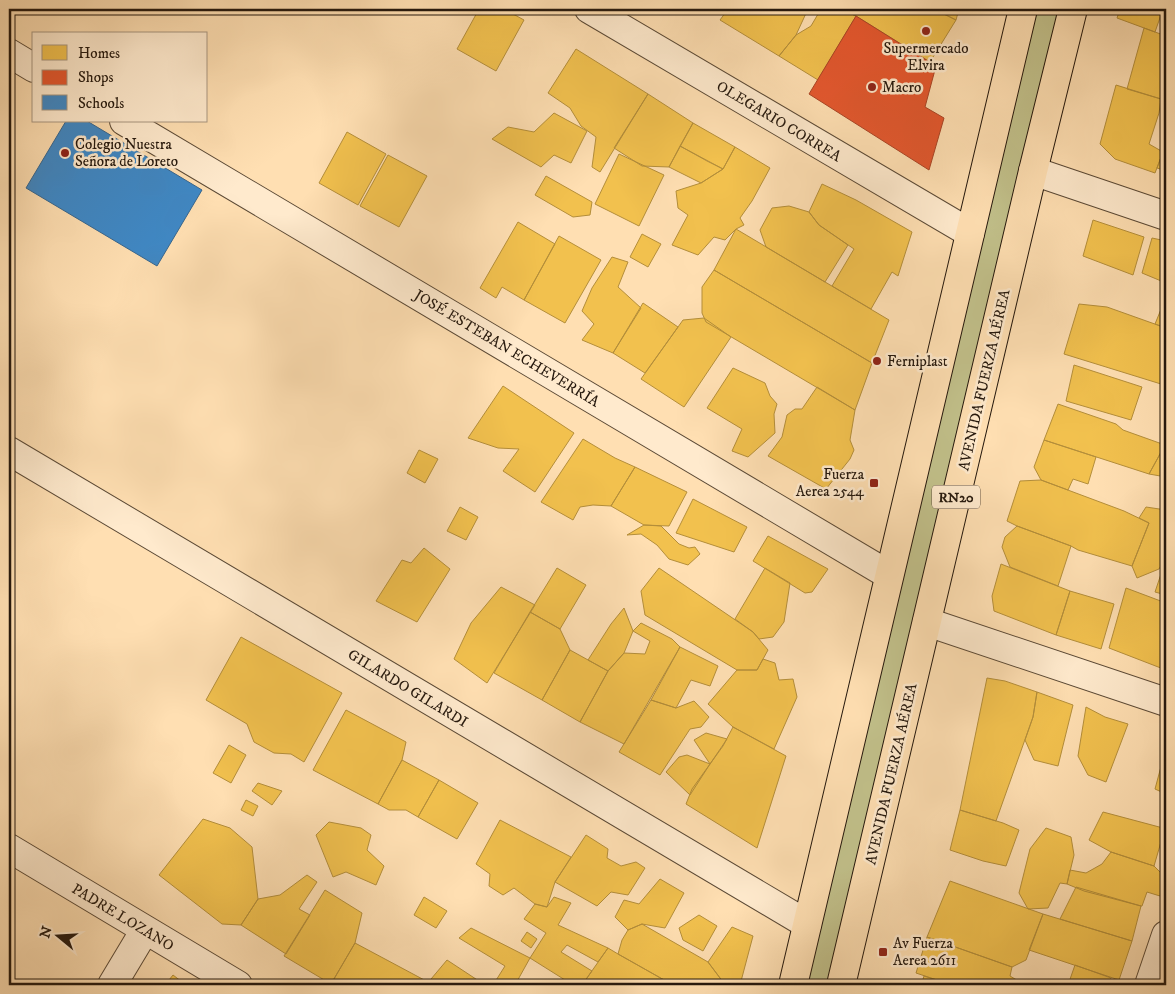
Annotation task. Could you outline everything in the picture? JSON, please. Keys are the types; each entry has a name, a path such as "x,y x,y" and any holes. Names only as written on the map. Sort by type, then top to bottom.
{"main road":[{"name":"RN20","path":"793,985 1022,9"},
{"name":"AVENIDA FUERZA AÉREA","path":"841,985 1073,9"}],"street":[{"name":"OLEGARIO CORREA","path":"589,9 970,234"},
{"path":"9,53 32,67"},
{"name":"JOSÉ ESTEBAN ECHEVERRÍA","path":"126,122 889,575"},
{"path":"1033,171 1166,216"},
{"name":"GILARDO GILARDI","path":"9,451 807,924"},
{"path":"927,622 1166,702"},
{"name":"PADRE LOZANO","path":"9,848 238,985"},
{"path":"112,985 145,930"},
{"path":"1149,985 1166,935"}],"shaded area":[{"path":"1022,9 1072,9 841,985 804,985"}],"building: Homes":[{"path":"479,9 504,9 524,20 496,71 457,49"},
{"path":"728,9 808,9 796,35 779,56 720,20"},
{"path":"821,9 841,9 856,16 818,80 779,56 796,35 811,26"},
{"path":"841,9 934,9 956,20 930,62 856,16"},
{"path":"934,9 959,9 956,20"},
{"path":"1120,9 1163,9 1155,32 1117,18"},
{"path":"1144,28 1166,36 1166,88 1161,99 1127,89"},
{"path":"576,49 648,94 600,172 592,167 596,137 581,126 570,108 548,93"},
{"path":"1116,85 1161,99 1159,113 1149,144 1163,152 1155,173 1115,159 1100,144"},
{"path":"648,94 693,123 669,167 642,166 614,148"},
{"path":"554,113 587,131 571,163 554,155 541,167 492,139 508,127 534,132"},
{"path":"693,123 735,147 723,169 680,146"},
{"path":"1166,131 1166,171 1157,168 1163,152"},
{"path":"347,132 386,154 358,205 319,183"},
{"path":"680,146 723,169 701,183 669,167"},
{"path":"735,147 770,168 752,201 740,218 744,225 736,229 725,240 714,237 698,255 672,245 688,215 678,208 676,191 701,183 723,169"},
{"path":"619,154 664,175 639,226 595,204"},
{"path":"388,155 427,176 399,227 360,206"},
{"path":"546,176 592,202 590,215 573,217 535,195"},
{"path":"822,184 856,200 912,232 898,276 892,272 871,309 832,286 854,249 819,225 809,212"},
{"path":"789,206 809,212 819,225 848,245 825,282 766,247 760,230 772,208"},
{"path":"1093,220 1144,237 1133,275 1083,256"},
{"path":"518,222 555,244 524,300 502,287 496,298 480,288"},
{"path":"736,229 889,320 872,363 714,270"},
{"path":"642,234 661,244 648,267 630,257"},
{"path":"559,236 601,260 565,323 524,300"},
{"path":"1152,238 1166,241 1166,283 1142,273"},
{"path":"612,257 628,262 618,287 641,308 613,353 582,340 594,324 582,311 592,288"},
{"path":"714,270 872,363 855,410 706,322 702,313 702,287"},
{"path":"1164,302 1166,302 1166,328 1155,324"},
{"path":"643,303 678,327 645,373 613,353"},
{"path":"1079,304 1107,307 1166,328 1166,375 1161,384 1064,354"},
{"path":"704,318 731,337 684,407 641,379 683,320"},
{"path":"1074,365 1142,387 1131,420 1066,401"},
{"path":"733,368 765,383 770,396 777,404 774,414 775,433 748,457 732,451 742,429 707,408"},
{"path":"503,386 574,433 535,492 503,471 519,449 498,448 468,438"},
{"path":"817,387 855,410 850,440 854,450 850,459 826,489 768,456 782,437 787,415 795,409 802,409"},
{"path":"1058,404 1116,424 1123,430 1165,445 1149,474 1044,440"},
{"path":"583,439 615,458 635,467 611,506 593,505 580,507 573,520 541,502"},
{"path":"1044,440 1096,457 1088,484 1073,479 1068,490 1041,480 1034,467"},
{"path":"1165,445 1166,477 1149,474"},
{"path":"419,450 438,459 425,483 407,473"},
{"path":"635,467 687,492 669,526 644,525 611,506"},
{"path":"1041,480 1124,511 1149,523 1132,566 1078,550 1007,521 1020,481"},
{"path":"693,499 747,527 734,552 676,533"},
{"path":"460,507 478,517 466,540 447,531"},
{"path":"1146,507 1166,510 1166,557 1159,569 1137,578 1132,566 1149,523 1139,518"},
{"path":"644,525 661,526 679,544 689,548 695,547 700,554 688,565 669,559 657,545 641,534 627,535"},
{"path":"1017,526 1071,546 1058,586 1010,567 1002,547 1005,537"},
{"path":"768,536 828,569 812,592 805,593 753,561"},
{"path":"424,548 450,569 417,622 376,601 402,560 411,563"},
{"path":"1001,564 1070,591 1056,635 994,611 992,596"},
{"path":"557,568 586,585 560,629 530,612"},
{"path":"659,568 753,632 768,650 757,670 737,670 645,615 641,591"},
{"path":"765,568 790,583 784,622 773,637 759,639 753,632 735,619"},
{"path":"1161,574 1166,575 1166,595 1155,592"},
{"path":"501,587 535,605 487,683 454,659 471,623"},
{"path":"1126,588 1166,603 1166,670 1109,648"},
{"path":"1070,591 1114,604 1101,649 1056,635"},
{"path":"624,608 633,631 624,653 608,671 588,660 611,624"},
{"path":"530,612 560,629 570,650 542,700 494,673"},
{"path":"641,623 672,639 680,647 624,744 580,722 608,671 624,653 645,654 650,641 633,631"},
{"path":"241,637 342,693 304,762 291,754 274,753 254,742 247,724 206,700"},
{"path":"680,647 718,666 710,686 691,680 676,708 651,700"},
{"path":"570,650 608,671 580,722 542,700"},
{"path":"763,659 775,663 779,680 793,679 797,697 774,749 733,727 708,704 737,670 757,670"},
{"path":"987,678 1005,681 1037,692 1033,717 996,821 960,810"},
{"path":"1037,692 1073,705 1058,766 1034,760 1025,740 1033,717"},
{"path":"651,700 676,708 694,701 709,717 701,727 690,729 660,775 619,752"},
{"path":"1086,707 1105,717 1128,724 1106,782 1088,775 1078,756"},
{"path":"346,710 406,742 402,760 378,804 313,770"},
{"path":"733,727 786,756 757,848 686,804 692,789 723,746"},
{"path":"706,733 727,739 710,764 694,740"},
{"path":"229,745 246,755 231,783 213,773"},
{"path":"1166,748 1166,794 1155,789"},
{"path":"687,755 710,764 690,795 666,772 679,757"},
{"path":"402,760 439,780 418,817 406,810 389,810 378,804"},
{"path":"439,780 478,803 457,839 418,817"},
{"path":"258,783 282,791 272,805 252,791"},
{"path":"246,800 258,806 253,816 241,810"},
{"path":"960,810 1019,830 1006,866 983,861 950,850"},
{"path":"1103,812 1163,828 1163,835 1154,866 1111,852 1089,840"},
{"path":"203,819 230,828 252,847 258,899 241,925 222,924 159,875"},
{"path":"500,820 571,857 555,882 547,907 535,904 514,888 503,895 489,886 490,874 476,864"},
{"path":"329,822 361,828 371,835 367,850 384,866 376,885 346,872 333,877 316,835"},
{"path":"1046,828 1071,837 1074,855 1067,884 1060,883 1048,908 1028,909 1019,893 1030,849"},
{"path":"586,835 608,849 607,858 621,866 636,862 645,868 628,895 611,892 597,906 555,882"},
{"path":"1111,852 1154,866 1166,878 1160,896 1147,892 1141,906 1084,891 1067,884 1070,870 1086,873 1102,864"},
{"path":"307,875 317,882 299,909 310,915 286,954 241,925 258,899 280,895"},
{"path":"660,879 684,893 665,928 642,924 628,930 615,917 624,900 639,904"},
{"path":"950,881 1043,914 1026,960 1012,967 927,937"},
{"path":"1076,887 1141,906 1132,941 1060,919"},
{"path":"325,890 362,913 355,943 331,984 284,956"},
{"path":"424,897 447,911 436,928 414,915"},
{"path":"554,897 571,903 558,925 608,948 598,962 567,945 561,952 592,971 582,985 573,985 530,958 546,933 524,919 535,904 547,907"},
{"path":"1043,914 1132,941 1119,980 1029,950"},
{"path":"699,915 717,926 703,951 683,940 679,928"},
{"path":"642,924 708,962 723,982 721,985 673,985 618,954 622,940 628,930"},
{"path":"732,927 753,936 740,985 729,985 723,982 708,962"},
{"path":"471,928 530,958 515,985 493,985 505,966 459,938"},
{"path":"527,932 537,939 531,948 521,941"},
{"path":"927,937 1012,967 1010,976 1020,982 1018,985 952,985 916,973"},
{"path":"355,943 428,982 426,985 331,984"},
{"path":"608,948 618,954 673,985 582,985"},
{"path":"447,960 485,985 426,985"},
{"path":"1075,965 1111,978 1109,985 1068,985"},
{"path":"173,975 186,985 165,985"},
{"path":"924,976 952,985 921,985"}],"building: Shops":[{"name":"Macro","path":"856,16 936,66 925,107 944,118 929,170 809,94"}],"building: Schools":[{"path":"65,122 89,122 202,190 157,266 26,188"}],"place":[{"name":"Supermercado Elvira","path":"926,31"},
{"name":"Macro","path":"872,87"},
{"name":"Colegio Nuestra Señora de Loreto","path":"65,153"},
{"name":"Ferniplast","path":"877,361"},
{"name":"Fuerza Aerea 2544","path":"874,483"},
{"name":"Av Fuerza Aerea 2611","path":"883,952"}]}
